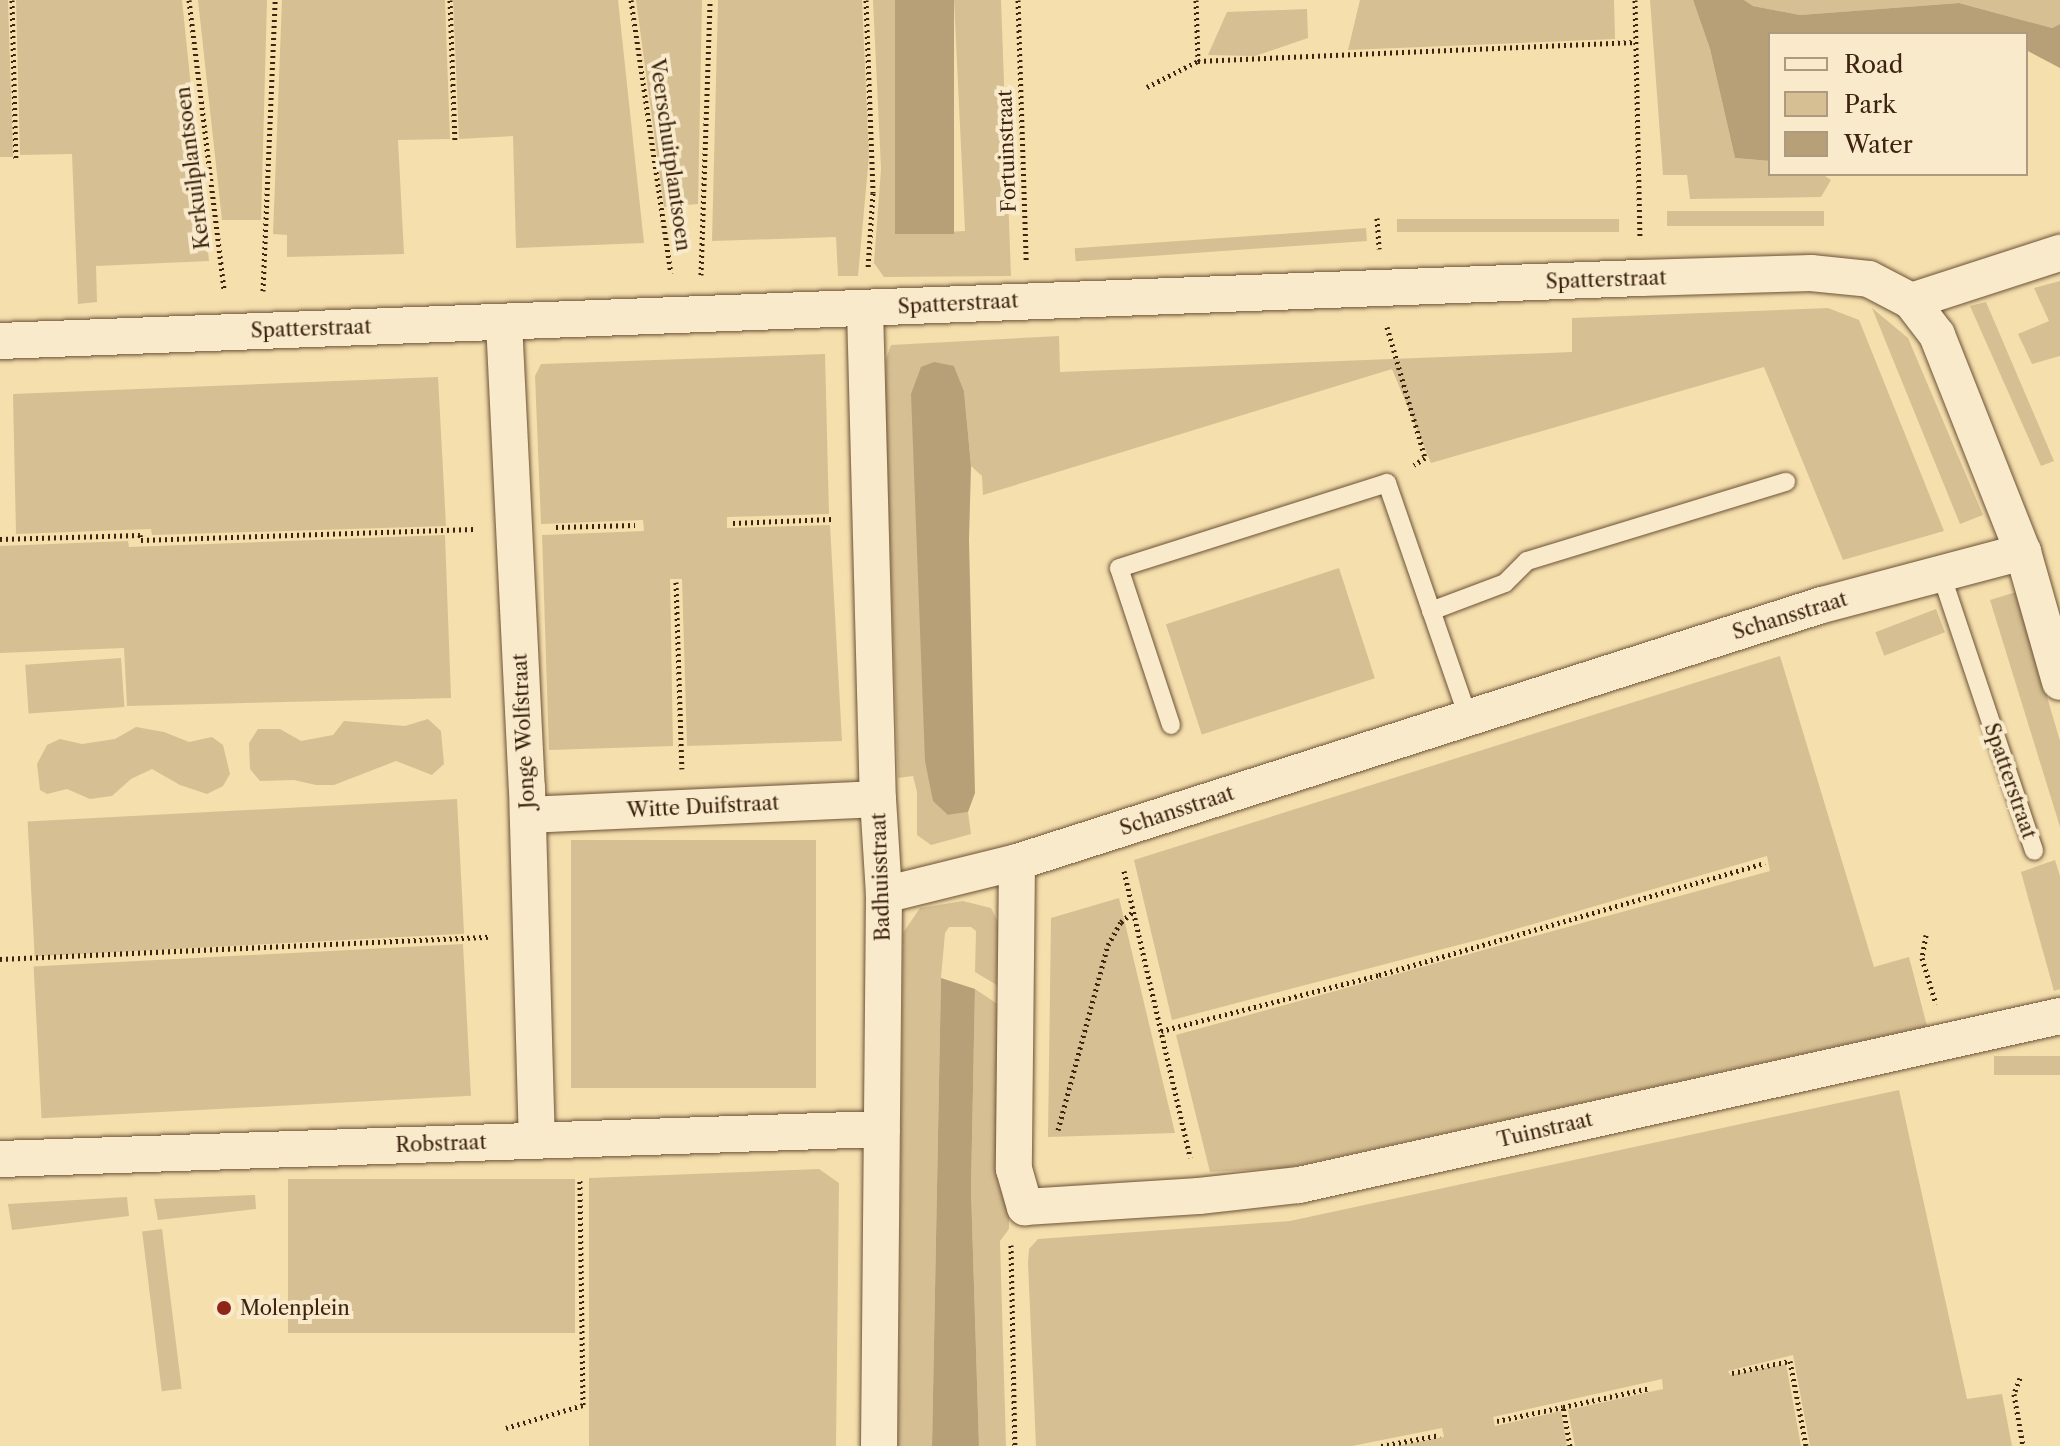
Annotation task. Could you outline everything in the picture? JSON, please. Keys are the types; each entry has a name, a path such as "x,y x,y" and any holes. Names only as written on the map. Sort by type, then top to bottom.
{"street":[{"path":"1911,301 2060,253"},
{"name":"Spatterstraat","path":"0,341 1641,278 1811,273 1869,279 1911,301 1937,335 2023,552 2060,682"},
{"name":"Badhuisstraat","path":"865,309 878,799 884,895 879,1446"},
{"name":"Jonge Wolfstraat","path":"504,322 528,815 537,1141"},
{"name":"Schansstraat","path":"884,895 1017,862 1822,605 2023,552"},
{"name":"Witte Duifstraat","path":"528,815 878,799"},
{"path":"1017,862 1014,1169 1025,1207"},
{"name":"Tuinstraat","path":"1025,1207 1199,1196 1299,1185 2060,1016"},
{"name":"Robstraat","path":"0,1159 881,1129"}],"lane":[{"path":"1431,611 1505,583 1527,561 1786,482"},
{"path":"1171,725 1119,568 1387,483 1468,717"},
{"name":"Spatterstraat","path":"1941,574 2034,851"}],"path":[{"path":"12,0 16,160"},
{"name":"Kerkuilplantsoen","path":"189,0 245,331"},
{"path":"245,331 275,0"},
{"path":"450,0 455,142"},
{"name":"Veerschuitplantsoen","path":"631,0 688,314"},
{"name":"Veerschuitplantsoen","path":"688,314 710,0"},
{"path":"865,309 873,193 866,0"},
{"name":"Fortuinstraat","path":"1018,0 1028,301"},
{"path":"1196,0 1198,61"},
{"path":"1635,0 1641,278"},
{"path":"1147,87 1198,61 1636,42"},
{"path":"1377,218 1381,288 1389,340 1425,458 1387,483"},
{"path":"733,523 870,518"},
{"path":"0,539 140,535 141,540 635,525"},
{"path":"676,582 683,808"},
{"path":"1114,831 1199,1196"},
{"path":"1161,1031 1379,975 1765,863"},
{"path":"1014,1169 1055,1140 1108,945 1121,922 1133,912"},
{"path":"0,959 531,935"},
{"path":"1926,935 1922,958 1947,1041"},
{"path":"506,1428 583,1405 580,1139"},
{"path":"1015,1446 1011,1245 1025,1207"},
{"path":"1732,1373 1790,1361 1806,1446"},
{"path":"2020,1378 2014,1394 2023,1446"},
{"path":"1497,1421 1650,1388"},
{"path":"1563,1407 1570,1446"},
{"path":"1381,1446 1440,1435"}],"green space":[{"path":"0,0 8,0 13,157 0,157"},
{"path":"16,0 182,0 209,261 96,266 97,302 78,304 72,154 20,155"},
{"path":"198,0 267,0 261,220 222,220"},
{"path":"282,0 445,0 450,139 398,140 404,254 287,257 287,235 273,234"},
{"path":"453,0 618,0 644,243 516,248 513,136 459,139"},
{"path":"636,0 702,0 698,204 664,207"},
{"path":"718,0 862,0 869,156 858,276 838,276 836,237 712,241"},
{"path":"873,0 895,0 903,234 965,231 954,0 1001,0 1011,276 884,277 874,263 881,169"},
{"path":"1360,0 1614,0 1615,39 1348,50"},
{"path":"1650,0 1693,0 1710,49 1735,158 1768,161 1768,176 1825,176 1831,180 1821,197 1690,199 1687,175 1663,175"},
{"path":"1744,0 2060,0 2060,24 2052,28 1959,3 1800,15 1753,6"},
{"path":"1307,9 1308,38 1255,56 1208,55 1227,12"},
{"path":"1667,211 1824,211 1824,226 1667,226"},
{"path":"1397,219 1619,219 1619,232 1397,232"},
{"path":"1366,228 1367,241 1076,261 1075,248"},
{"path":"2060,281 2060,356 2032,364 2018,334 2049,321 2034,288"},
{"path":"1986,302 2054,461 2041,466 1970,306"},
{"path":"1828,308 1859,320 1944,531 1843,560 1764,367 1431,463 1392,369 983,495 982,476 971,466 964,391 954,366 948,815 968,812 971,834 931,845 917,835 917,792 913,776 898,778 885,394 886,359 891,345 1059,336 1060,372 1572,352 1572,318"},
{"path":"1872,308 1908,338 1983,515 1960,524"},
{"path":"825,354 829,514 727,517 727,528 830,525 842,741 687,746 682,579 670,579 673,746 549,750 542,535 644,531 643,520 541,524 535,376 541,364"},
{"path":"438,377 446,526 152,535 151,529 16,534 13,394"},
{"path":"445,535 451,698 127,706 124,648 0,653 0,546 128,541 129,547"},
{"path":"1339,568 1375,678 1202,735 1166,624"},
{"path":"2016,592 2060,741 2060,827 1990,600"},
{"path":"1936,609 1945,632 1884,656 1875,632"},
{"path":"1780,656 1874,967 1909,957 1927,1026 1286,1168 1210,1172 1176,1035 1770,871 1767,856 1485,938 1172,1020 1134,860"},
{"path":"121,658 124,707 29,714 25,665"},
{"path":"428,719 441,731 444,764 432,775 396,761 334,785 316,785 294,780 260,781 250,769 249,743 258,729 280,729 301,741 333,735 344,721 405,726"},
{"path":"136,727 164,732 189,742 212,737 223,745 230,774 223,786 207,794 180,785 152,769 131,779 112,796 90,799 67,789 47,794 40,790 37,764 47,745 60,739 82,744 115,739"},
{"path":"457,799 464,934 35,956 28,822"},
{"path":"571,840 816,840 816,1088 571,1088"},
{"path":"2055,860 2060,876 2060,989 2054,991 2021,872"},
{"path":"1119,898 1175,1133 1048,1137 1051,918"},
{"path":"963,901 991,908 1004,934 1005,990 975,972 976,931 971,927 949,927 945,933 941,978 932,1446 898,1446 903,933 920,908"},
{"path":"463,944 471,1096 42,1118 34,967"},
{"path":"975,989 1005,1009 998,1182 1009,1214 1009,1229 1000,1241 1006,1446 979,1446 971,1189"},
{"path":"1994,1056 2060,1056 2060,1075 1994,1075"},
{"path":"1899,1090 1967,1399 2002,1394 2012,1446 1810,1446 1793,1355 1728,1371 1730,1375 1786,1364 1801,1446 1575,1446 1568,1410 1663,1389 1662,1379 1493,1417 1495,1426 1561,1411 1567,1446 1396,1446 1444,1437 1442,1428 1352,1446 1036,1446 1028,1263 1029,1249 1038,1239 1290,1221"},
{"path":"819,1169 839,1183 836,1446 589,1446 589,1178"},
{"path":"288,1179 575,1179 575,1333 288,1333"},
{"path":"255,1195 256,1209 158,1220 154,1199"},
{"path":"127,1197 129,1216 12,1230 8,1204"},
{"path":"162,1229 182,1389 162,1391 142,1231"}],"water":[{"path":"895,0 954,0 954,234 895,234"},
{"path":"1693,0 1744,0 1753,6 1800,15 1959,3 2052,28 2060,24 2060,68 2028,51 2028,32 1768,32 1768,161 1735,158 1710,49"},
{"path":"934,362 954,366 964,391 971,466 969,540 975,793 968,812 948,815 933,801 925,761 911,394 921,367"},
{"path":"941,978 975,989 971,1189 979,1446 932,1446"}],"place":[{"name":"Molenplein","path":"224,1308"}]}
